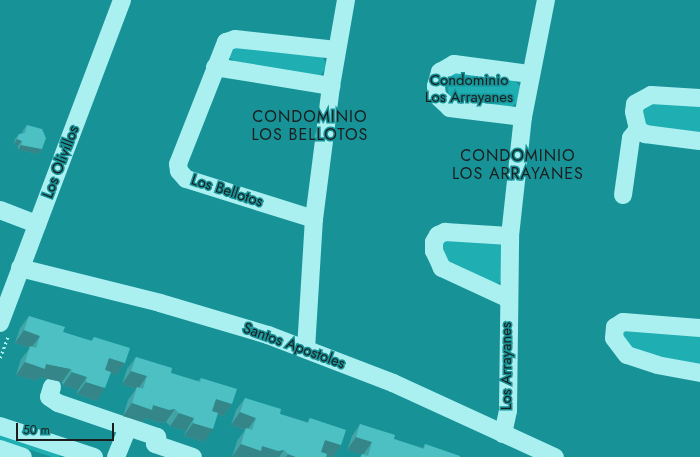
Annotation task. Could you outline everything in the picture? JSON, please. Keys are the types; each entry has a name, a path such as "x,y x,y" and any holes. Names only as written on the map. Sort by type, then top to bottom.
{"street":[{"name":"Los Olivillos","path":"0,323 122,0"},
{"path":"306,349 314,219 336,50 346,0"},
{"name":"Los Arrayanes","path":"503,434 508,411 507,298 510,236 523,117 530,74 546,0"},
{"name":"Los Bellotos","path":"314,219 189,180 181,174 179,161 225,43 233,39 336,50"},
{"path":"523,117 450,108 437,96 436,86 440,72 454,64 530,74"},
{"path":"215,67 331,86"},
{"path":"700,98 651,95 640,99 635,104 634,112 638,129 645,134 700,141"},
{"path":"623,194 631,138 638,129"},
{"path":"0,210 37,224"},
{"path":"507,298 442,268 437,261 434,242 438,235 445,232 510,236"},
{"name":"Santos Apostoles","path":"20,268 188,310 306,349 417,394 556,457"},
{"path":"700,328 623,322 615,327 614,338 627,354 657,365 700,373"},
{"path":"52,387 49,397 58,403 158,437 155,444 193,457"},
{"path":"0,426 66,453 94,457"},
{"path":"116,457 128,427"},
{"path":"0,449 23,457"}],"green space":[{"name":"CONDOMINIO LOS BELLOTOS","path":"232,47 320,54 325,61 326,67 321,75 314,77 234,61 228,57"},
{"name":"Condominio Los Arrayanes","path":"457,71 514,80 522,88 519,101 510,108 453,101 449,97 447,83 451,75"},
{"path":"649,99 700,106 700,134 645,128 639,121 643,104"},
{"path":"445,238 500,241 503,246 502,279 499,283 496,284 448,261 441,245"},
{"path":"628,330 700,335 700,365 631,350 620,334"},
{"path":"0,432 61,453 59,457 52,457 0,440"}],"building":[{"path":"27,125 42,129 46,138 42,149 21,145 22,141 17,139 19,134 25,133"},
{"path":"29,316 65,327 63,332 92,341 94,337 130,348 125,363 109,358 105,370 111,372 105,388 86,382 87,377 72,372 71,369 46,364 45,369 25,362 30,346 36,348 40,336 24,330"},
{"path":"136,357 172,368 171,373 200,382 201,378 237,389 232,404 216,399 212,411 218,413 213,429 193,423 194,418 179,413 175,409 169,410 153,405 152,410 132,403 137,387 143,389 147,376 131,371"},
{"path":"245,398 281,409 280,414 308,423 310,418 346,430 341,445 325,440 321,452 327,454 326,457 296,457 288,454 284,450 278,451 262,446 261,451 241,444 246,428 252,430 256,418 240,412"},
{"path":"360,424 395,435 394,439 424,449 425,444 460,457 361,457 362,454 368,456 372,442 356,437"}],"district":[{"name":"CONDOMINIO LOS BELLOTOS","path":"310,126"},
{"name":"CONDOMINIO LOS ARRAYANES","path":"518,165"}]}
